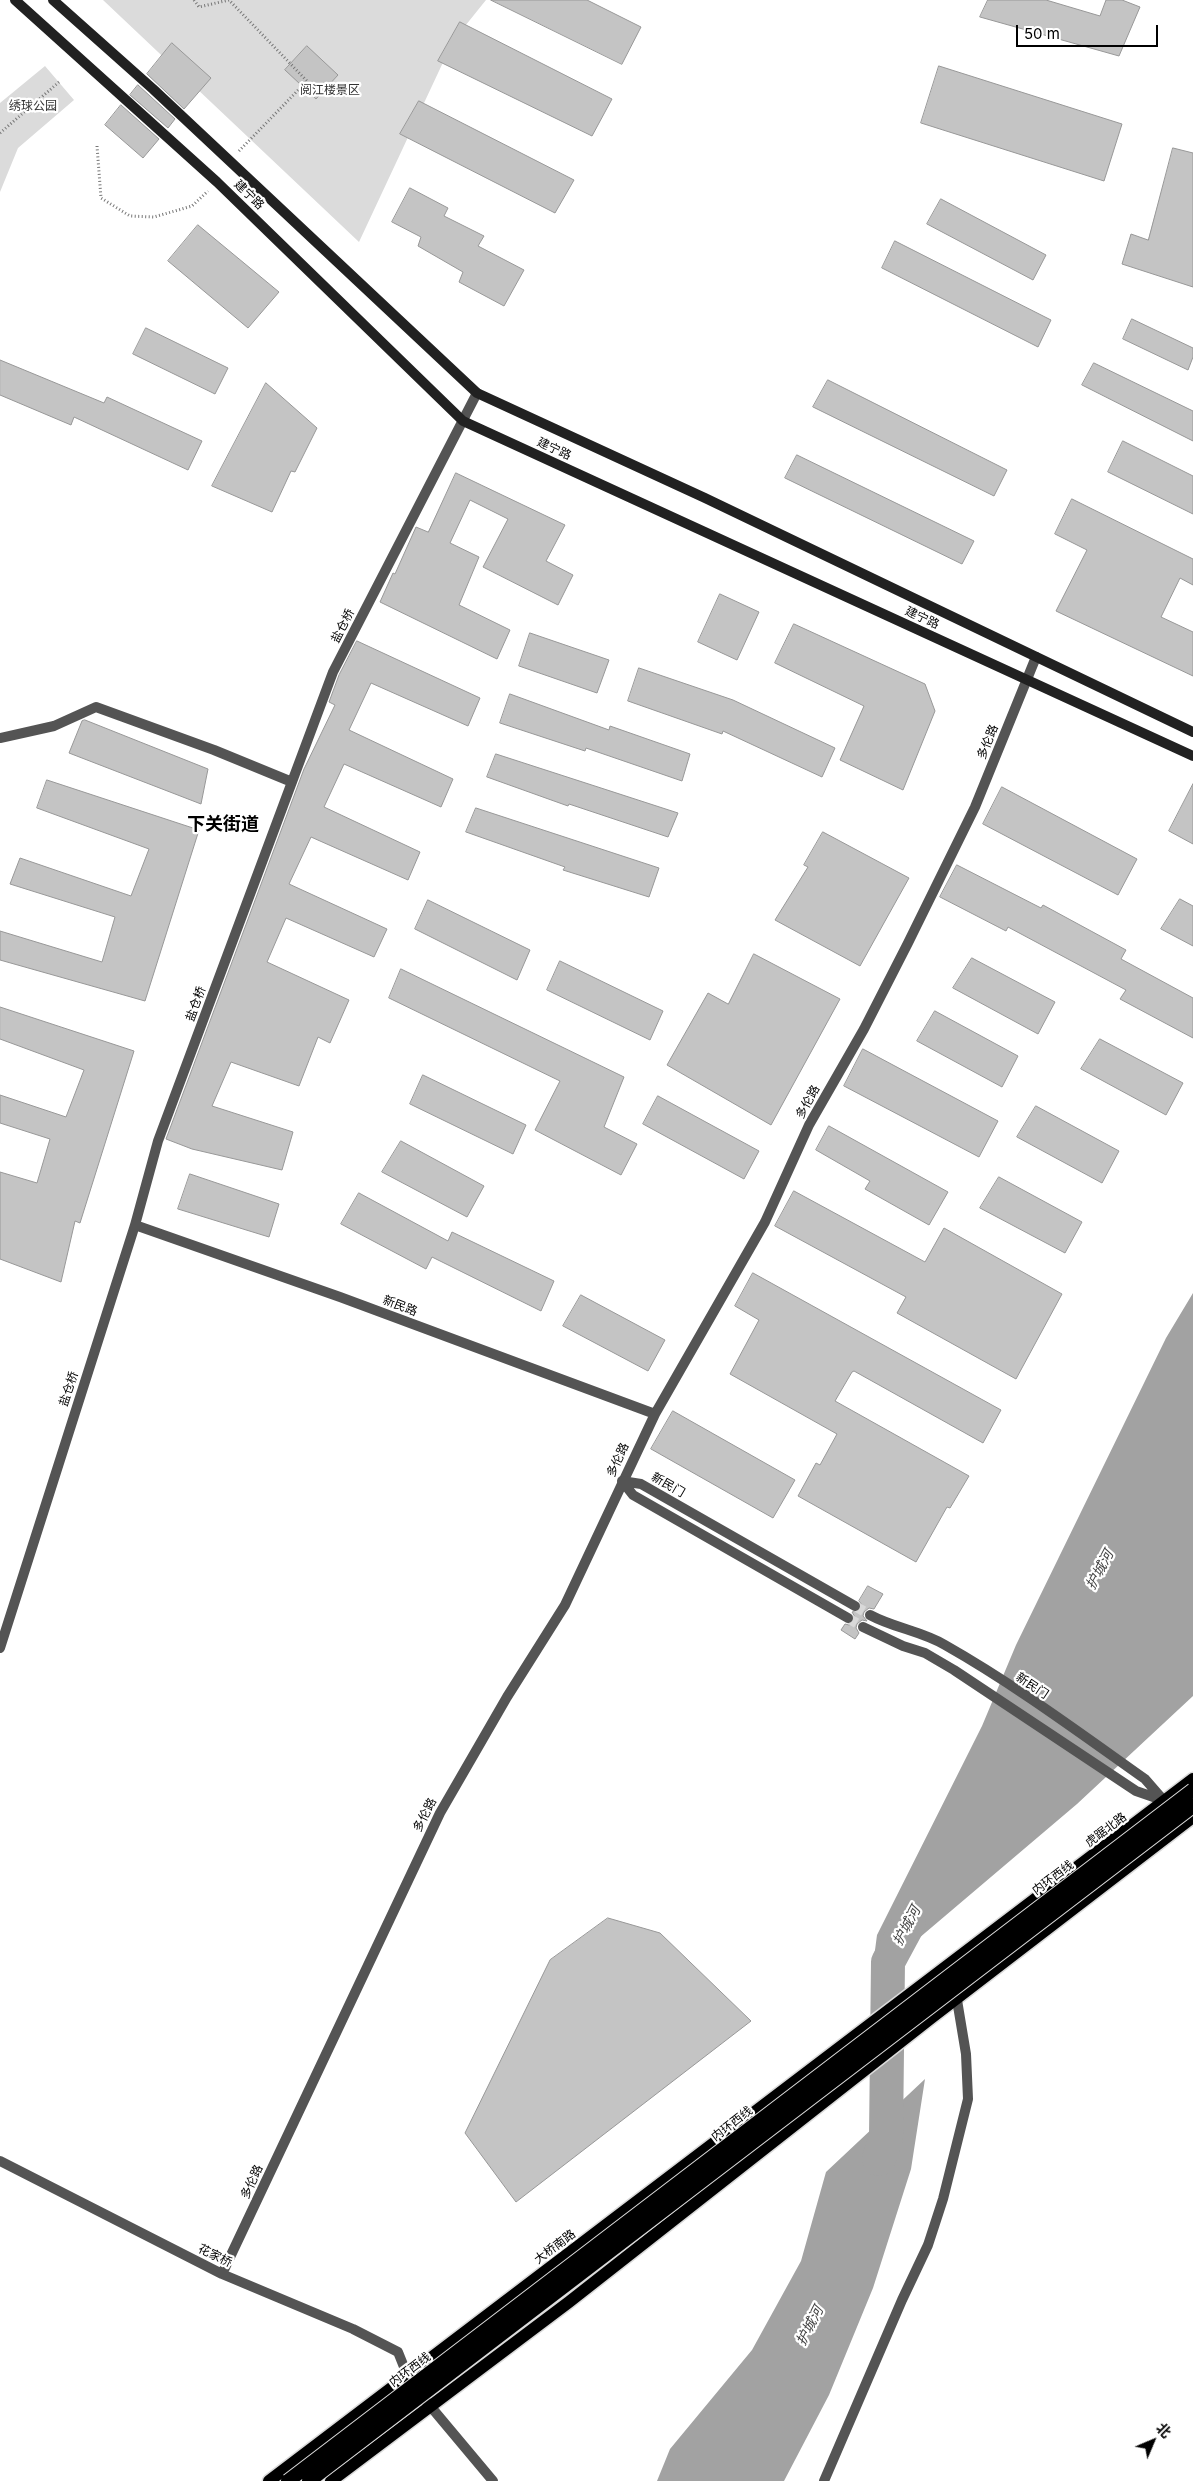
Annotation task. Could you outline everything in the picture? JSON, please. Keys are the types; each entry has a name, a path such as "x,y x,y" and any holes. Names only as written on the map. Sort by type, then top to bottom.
{"highway":[{"name":"内环西线","path":"288,2481 1193,1790"},
{"path":"309,2481 1193,1806"}],"main road":[{"name":"建宁路","path":"15,0 217,182 463,421 1193,756"},
{"name":"建宁路","path":"52,0 229,161 477,393 705,498 1193,732"},
{"name":"虎踞北路","path":"857,2033 1193,1780"},
{"path":"331,2481 569,2302 931,2018 1191,1820"},
{"name":"大桥南路","path":"269,2481 407,2378 857,2033"}],"street":[{"name":"盐仓桥","path":"0,1648 135,1225 158,1141 333,672 477,393"},
{"name":"多伦路","path":"222,2274 440,1813 506,1697 565,1605 655,1414 765,1222 809,1125 864,1029 908,943 975,807 1036,657"},
{"path":"0,738 54,726 96,706 214,750 292,782"},
{"name":"新民路","path":"135,1225 331,1294 655,1414"},
{"path":"622,1481 632,1495 848,1618"},
{"name":"新民门","path":"622,1481 641,1484 855,1606"},
{"name":"新民门","path":"870,1615 884,1622 920,1632 944,1644 994,1675 1145,1779 1165,1802"},
{"path":"863,1627 903,1646 925,1653 954,1670 1136,1791 1165,1802 1191,1820"},
{"path":"824,2481 902,2300 928,2245 943,2199 968,2099 966,2054 957,2000"},
{"name":"花家桥","path":"0,2161 222,2274 353,2329 398,2352 407,2378"},
{"path":"407,2378 492,2481"}],"path":[{"path":"194,0 199,7 229,0 307,81 229,161"},
{"path":"0,134 59,82"},
{"path":"97,146 101,198 130,216 154,217 192,206 217,182"}],"green space":[{"name":"阅江楼景区","path":"103,0 486,0 453,41 359,242"},
{"name":"绣球公园","path":"45,66 74,100 18,148 0,192 0,103"}],"water":[{"path":"1193,1293 1193,1696 1077,1804 879,1972 872,1973 877,1935 982,1726 1016,1645 1166,1338"},
{"path":"925,2079 911,2169 873,2288 829,2395 784,2481 657,2481 670,2449 752,2350 801,2261 826,2172"}],"building":[{"path":"491,0 587,0 641,27 622,64"},
{"path":"988,0 1046,0 1100,16 1106,0 1122,0 1140,7 1119,56 980,17"},
{"path":"460,22 612,99 592,136 438,61"},
{"path":"172,43 211,78 184,109 147,74"},
{"path":"307,46 338,75 316,99 285,70"},
{"path":"939,66 1122,124 1104,181 921,123"},
{"path":"138,85 175,119 168,128 130,95"},
{"path":"419,101 574,180 555,213 400,134"},
{"path":"121,105 159,139 143,158 105,125"},
{"path":"1173,148 1193,153 1193,287 1122,264 1131,234 1148,240"},
{"path":"410,188 448,208 444,216 484,236 478,246 524,270 504,306 459,282 463,272 418,246 421,237 392,222"},
{"path":"941,199 1046,255 1033,280 927,224"},
{"path":"198,225 279,292 248,328 168,261"},
{"path":"895,241 1051,320 1038,347 882,268"},
{"path":"1132,319 1193,348 1193,357 1188,370 1123,339"},
{"path":"146,328 228,368 215,394 133,354"},
{"path":"0,360 104,403 107,397 202,441 188,470 74,417 71,425 0,395"},
{"path":"1094,363 1193,411 1193,441 1082,385"},
{"path":"828,380 1007,470 994,496 813,407"},
{"path":"266,383 317,428 295,472 291,471 272,512 212,486"},
{"path":"1123,441 1193,476 1193,514 1108,472"},
{"path":"797,455 974,541 962,564 785,478"},
{"path":"456,473 565,525 546,561 573,575 558,605 483,567 508,519 470,500 450,543 479,557 459,605 510,630 497,659 380,602 416,527 428,532"},
{"path":"1072,499 1193,559 1193,585 1180,578 1161,617 1193,632 1193,676 1056,611 1087,550 1055,534"},
{"path":"720,594 759,612 737,660 698,642"},
{"path":"794,624 925,684 935,711 903,790 840,760 864,706 775,663"},
{"path":"530,633 609,660 597,693 519,666"},
{"path":"357,641 480,698 468,726 371,683 349,730 453,779 441,807 344,764 324,807 420,852 408,880 311,837 289,884 387,929 374,957 286,918 267,962 349,1000 330,1043 318,1037 299,1086 231,1062 212,1106 293,1132 282,1170 192,1149 166,1139 304,769 335,705 329,702 339,675"},
{"path":"639,668 733,700 835,748 822,777 723,731 722,734 628,701"},
{"path":"510,694 609,730 610,726 690,754 682,781 586,748 585,751 500,723"},
{"path":"85,720 208,769 201,804 69,753 82,721"},
{"path":"496,754 678,813 668,837 569,804 568,806 487,777"},
{"path":"47,780 199,830 145,1001 0,960 0,931 102,962 115,917 10,884 20,858 131,896 149,849 37,808"},
{"path":"1193,784 1193,844 1169,831"},
{"path":"1002,787 1137,859 1118,895 983,824"},
{"path":"476,808 659,868 649,897 563,870 565,867 466,832"},
{"path":"823,832 909,878 860,966 775,920 808,867 804,865"},
{"path":"957,865 1041,908 1043,905 1126,950 1121,959 1193,998 1193,1038 1120,999 1126,990 1008,927 1006,931 940,897"},
{"path":"1180,899 1193,906 1193,946 1161,929"},
{"path":"428,900 530,950 517,980 415,929"},
{"path":"754,954 840,999 771,1125 667,1065 708,993 728,1004"},
{"path":"972,958 1055,1002 1038,1034 953,988"},
{"path":"560,961 663,1011 650,1040 547,990"},
{"path":"401,969 624,1077 604,1127 637,1144 621,1175 535,1130 560,1081 389,998"},
{"path":"0,1007 134,1051 80,1223 75,1221 61,1282 0,1259 0,1172 37,1183 50,1139 0,1123 0,1095 66,1117 84,1070 0,1039"},
{"path":"935,1011 1018,1056 1002,1087 917,1041"},
{"path":"1100,1039 1183,1083 1166,1115 1081,1069"},
{"path":"863,1049 998,1121 979,1157 844,1086"},
{"path":"423,1075 526,1125 513,1154 410,1104"},
{"path":"658,1096 759,1151 744,1179 643,1124"},
{"path":"1036,1106 1119,1151 1102,1183 1017,1137"},
{"path":"829,1126 948,1192 929,1225 865,1189 870,1181 816,1150"},
{"path":"401,1141 484,1186 467,1217 382,1172"},
{"path":"190,1174 279,1204 269,1237 178,1209"},
{"path":"999,1177 1082,1222 1065,1253 980,1208"},
{"path":"794,1191 925,1262 944,1228 1062,1294 1016,1379 897,1313 906,1297 775,1226"},
{"path":"359,1193 448,1241 452,1232 554,1281 541,1311 432,1257 426,1269 341,1224"},
{"path":"753,1273 1001,1410 983,1443 854,1371 835,1401 969,1476 950,1508 947,1507 916,1562 798,1496 816,1463 820,1465 837,1434 730,1374 759,1320 735,1306"},
{"path":"581,1295 665,1340 648,1371 563,1326"},
{"path":"673,1411 795,1480 773,1518 651,1449"},
{"path":"868,1586 883,1594 874,1609 869,1608 864,1612 863,1616 867,1621 862,1620 857,1624 856,1628 859,1633 855,1639 841,1630 845,1624 849,1625 854,1622 855,1617 852,1612 861,1610 862,1605 859,1601"},
{"path":"608,1918 660,1933 751,2021 516,2202 465,2133 550,1960"}],"waterway":[{"name":"护城河","path":"879,2159 886,2137 888,1962 909,1923"}],"tunnel":[{"path":"855,1606 870,1615"},
{"path":"848,1618 863,1627"}],"district":[{"name":"下关街道","path":"223,825"}]}
